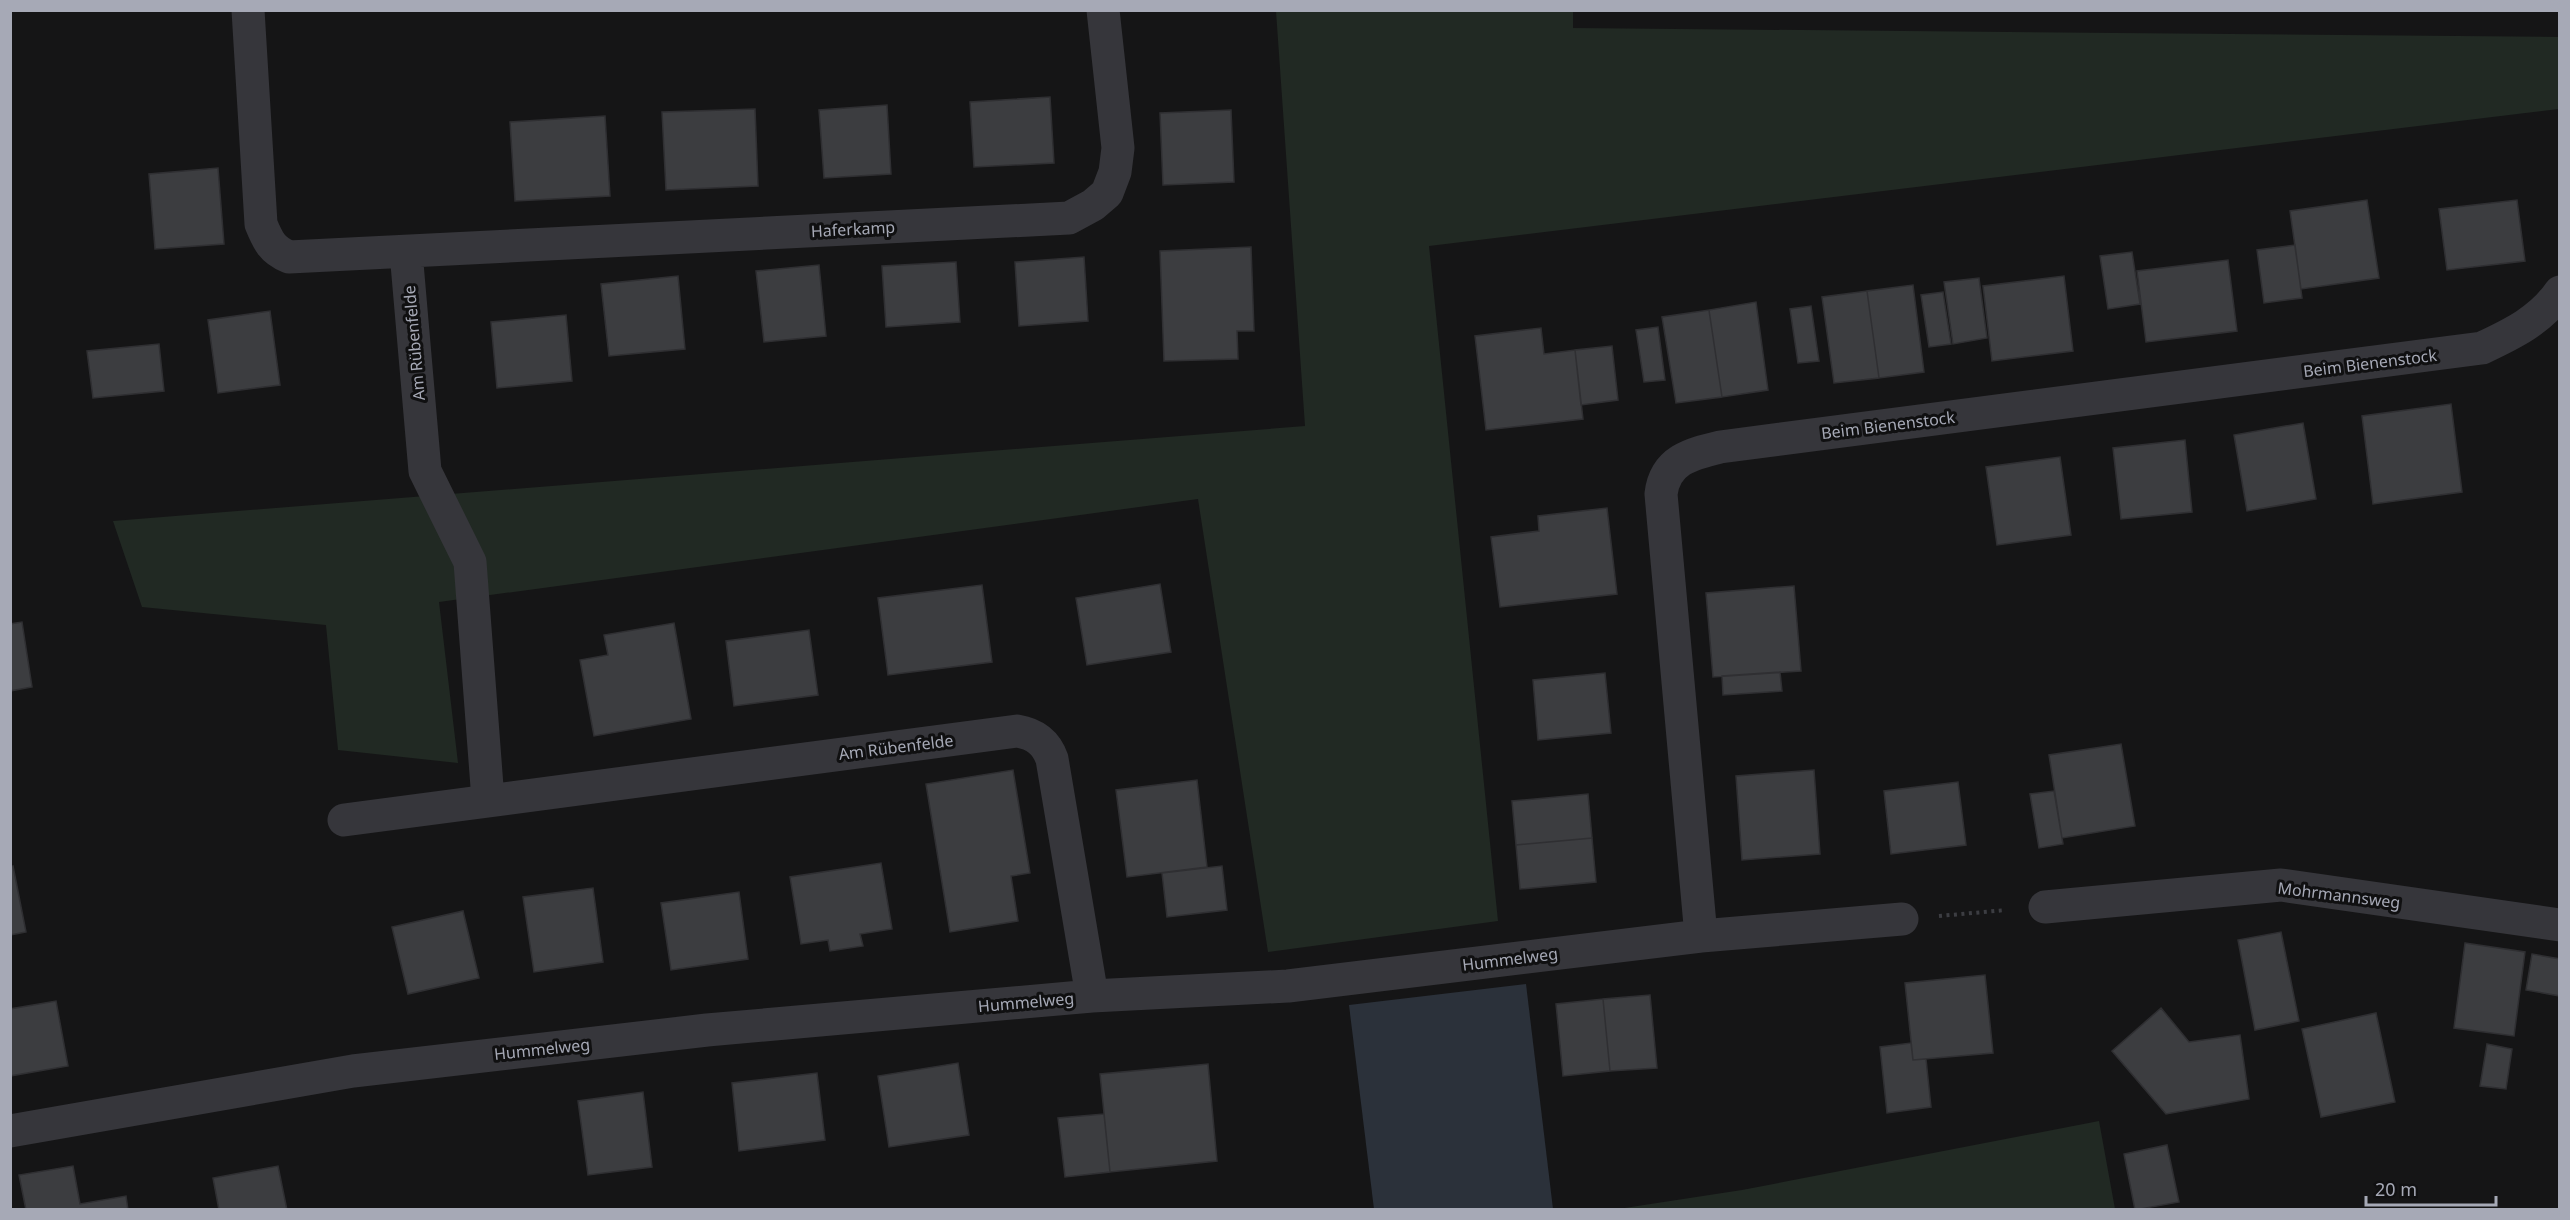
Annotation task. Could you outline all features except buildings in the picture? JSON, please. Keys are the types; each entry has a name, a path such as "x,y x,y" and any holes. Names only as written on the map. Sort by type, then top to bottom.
{"street":[{"path":"248,10 261,224 268,243 277,252 289,257 406,252"},
{"name":"Haferkamp","path":"406,252 1069,218 1093,205 1107,193 1115,172 1118,148 1103,10"},
{"name":"Am Rübenfelde","path":"406,252 425,471 470,562 488,800"},
{"name":"Beim Bienenstock","path":"1701,936 1661,494 1663,479 1675,464 1694,454 1720,447 2482,348 2522,329 2551,304 2559,292"},
{"name":"Am Rübenfelde","path":"344,820 1017,731 1027,733 1048,746 1052,759 1092,996"},
{"name":"Mohrmannsweg","path":"2045,907 2281,885 2559,925"},
{"name":"Hummelweg","path":"10,1131 353,1071 708,1030 1092,996 1288,986 1701,936 1902,919"}],"path":[{"path":"1902,919 2045,907"}],"shaded area":[{"path":"1276,11 1573,11 1573,28 2559,37 2559,109 1429,246 1498,921 1268,952 1198,499 439,602 458,763 338,750 326,625 142,607 113,521 1305,426"},
{"path":"1526,984 1553,1209 1374,1209 1349,1005"},
{"path":"2099,1121 2115,1209 1618,1209 1742,1190"}]}
